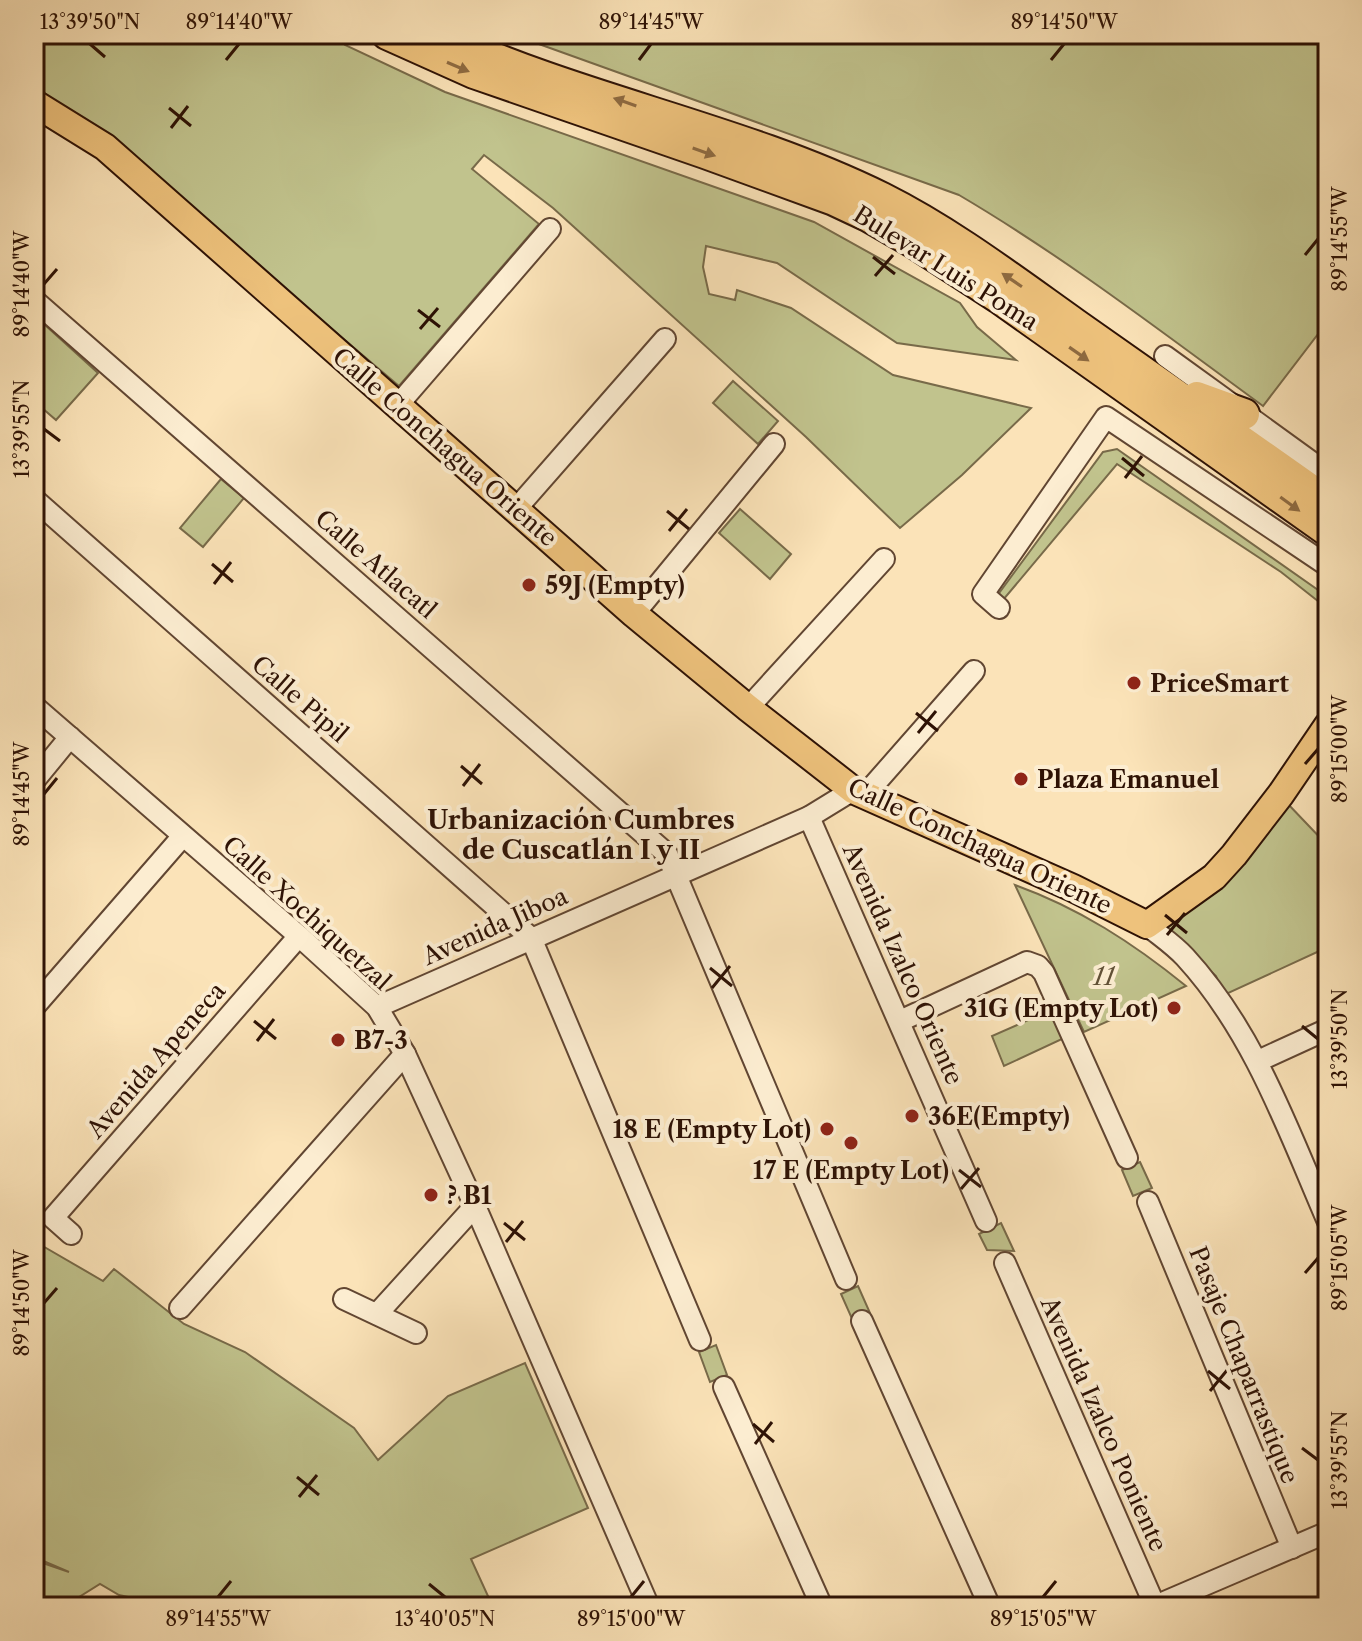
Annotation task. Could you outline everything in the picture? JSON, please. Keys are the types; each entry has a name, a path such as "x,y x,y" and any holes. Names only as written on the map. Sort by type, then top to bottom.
{"highway":[{"name":"Bulevar Luis Poma","path":"387,34 474,73 719,158 834,200 868,216 999,298 1328,531"},
{"name":"Bulevar Luis Poma","path":"438,34 498,59 773,152 883,199 1163,370 1328,502"},
{"path":"1163,370 1244,414"}],"main road":[{"name":"Calle Conchagua Oriente","path":"34,103 105,147 404,397 516,509 634,614 748,708 859,792 1073,888 1147,925"},
{"path":"1147,925 1188,898 1214,877 1234,855 1328,725"}],"street":[{"path":"404,397 550,229"},
{"name":"Calle Atlacatl","path":"34,300 667,854 846,1279"},
{"path":"516,509 665,339"},
{"path":"1244,414 1328,474"},
{"path":"999,608 983,594 1106,417 1328,566"},
{"path":"634,614 774,444"},
{"name":"Calle Pipil","path":"34,499 531,938"},
{"path":"748,708 884,559"},
{"name":"Avenida Jiboa","path":"377,1007 809,817 859,792 974,671"},
{"name":"Calle Xochiquetzal","path":"34,706 377,1007 405,1054 475,1206 649,1607"},
{"path":"34,781 70,737"},
{"name":"Avenida Izalco Oriente","path":"809,817 986,1221"},
{"path":"34,1007 182,837"},
{"name":"Calle Conchagua Oriente","path":"1147,925 1184,955 1220,1001 1258,1061 1323,1199 1328,1222"},
{"name":"Avenida Apeneca","path":"71,1234 53,1218 299,936"},
{"path":"531,938 700,1340"},
{"path":"900,1021 1027,962 1038,966 1044,973 1127,1158"},
{"path":"1258,1061 1328,1029"},
{"path":"194,1301 405,1054"},
{"name":"Pasaje Chaparrastique","path":"1148,1202 1292,1548"},
{"path":"377,1314 475,1206"},
{"name":"Avenida Izalco Poniente","path":"1005,1263 1154,1606"},
{"path":"344,1299 416,1333"},
{"path":"862,1321 990,1607"},
{"path":"724,1387 822,1607"},
{"path":"1154,1606 1328,1532"}],"green space":[{"path":"34,34 332,34 345,45 445,92 814,222 960,303 977,327 1016,360 897,343 777,263 706,246 703,267 709,294 735,300 737,290 791,308 893,375 1031,408 962,475 900,528 806,437 553,208 484,155 472,169 539,224 399,386 110,141 34,86"},
{"path":"511,34 1328,34 1328,326 1325,325 1263,406 1076,270 959,195"},
{"path":"34,315 98,373 56,420 34,401"},
{"path":"733,381 778,421 758,444 713,403"},
{"path":"1117,449 1328,597 1328,609 1281,572 1117,464 1003,600 994,600 1103,452"},
{"path":"221,479 244,498 203,547 180,528"},
{"path":"740,509 791,554 770,579 719,533"},
{"path":"1287,803 1328,846 1328,947 1224,995 1216,976 1168,932 1168,924 1232,875 1250,856"},
{"name":"11","path":"1015,885 1061,904 1105,928 1186,986 1084,1032"},
{"path":"1051,1010 1062,1039 1004,1066 992,1036"},
{"path":"1140,1162 1152,1188 1133,1196 1122,1170"},
{"path":"1001,1223 1014,1251 987,1250 979,1234"},
{"path":"34,1241 103,1281 114,1269 184,1324 245,1352 354,1428 378,1460 448,1396 525,1363 588,1508 471,1559 493,1607 155,1607 146,1601 119,1595 100,1584 63,1607 34,1607 34,1560 69,1572 34,1557"},
{"path":"858,1286 870,1313 853,1321 841,1294"},
{"path":"716,1345 727,1375 710,1382 699,1352"}],"place":[{"name":"59J (Empty)","path":"529,585"},
{"name":"PriceSmart","path":"1134,683"},
{"name":"Plaza Emanuel","path":"1021,779"},
{"name":"31G (Empty Lot)","path":"1174,1008"},
{"name":"B7-3","path":"338,1040"},
{"name":"36E(Empty)","path":"912,1116"},
{"name":"18 E (Empty Lot)","path":"827,1129"},
{"name":"17 E (Empty Lot)","path":"851,1143"},
{"name":"? B1","path":"431,1195"}],"district":[{"name":"Urbanización Cumbres de Cuscatlán I y II","path":"581,835"}]}
